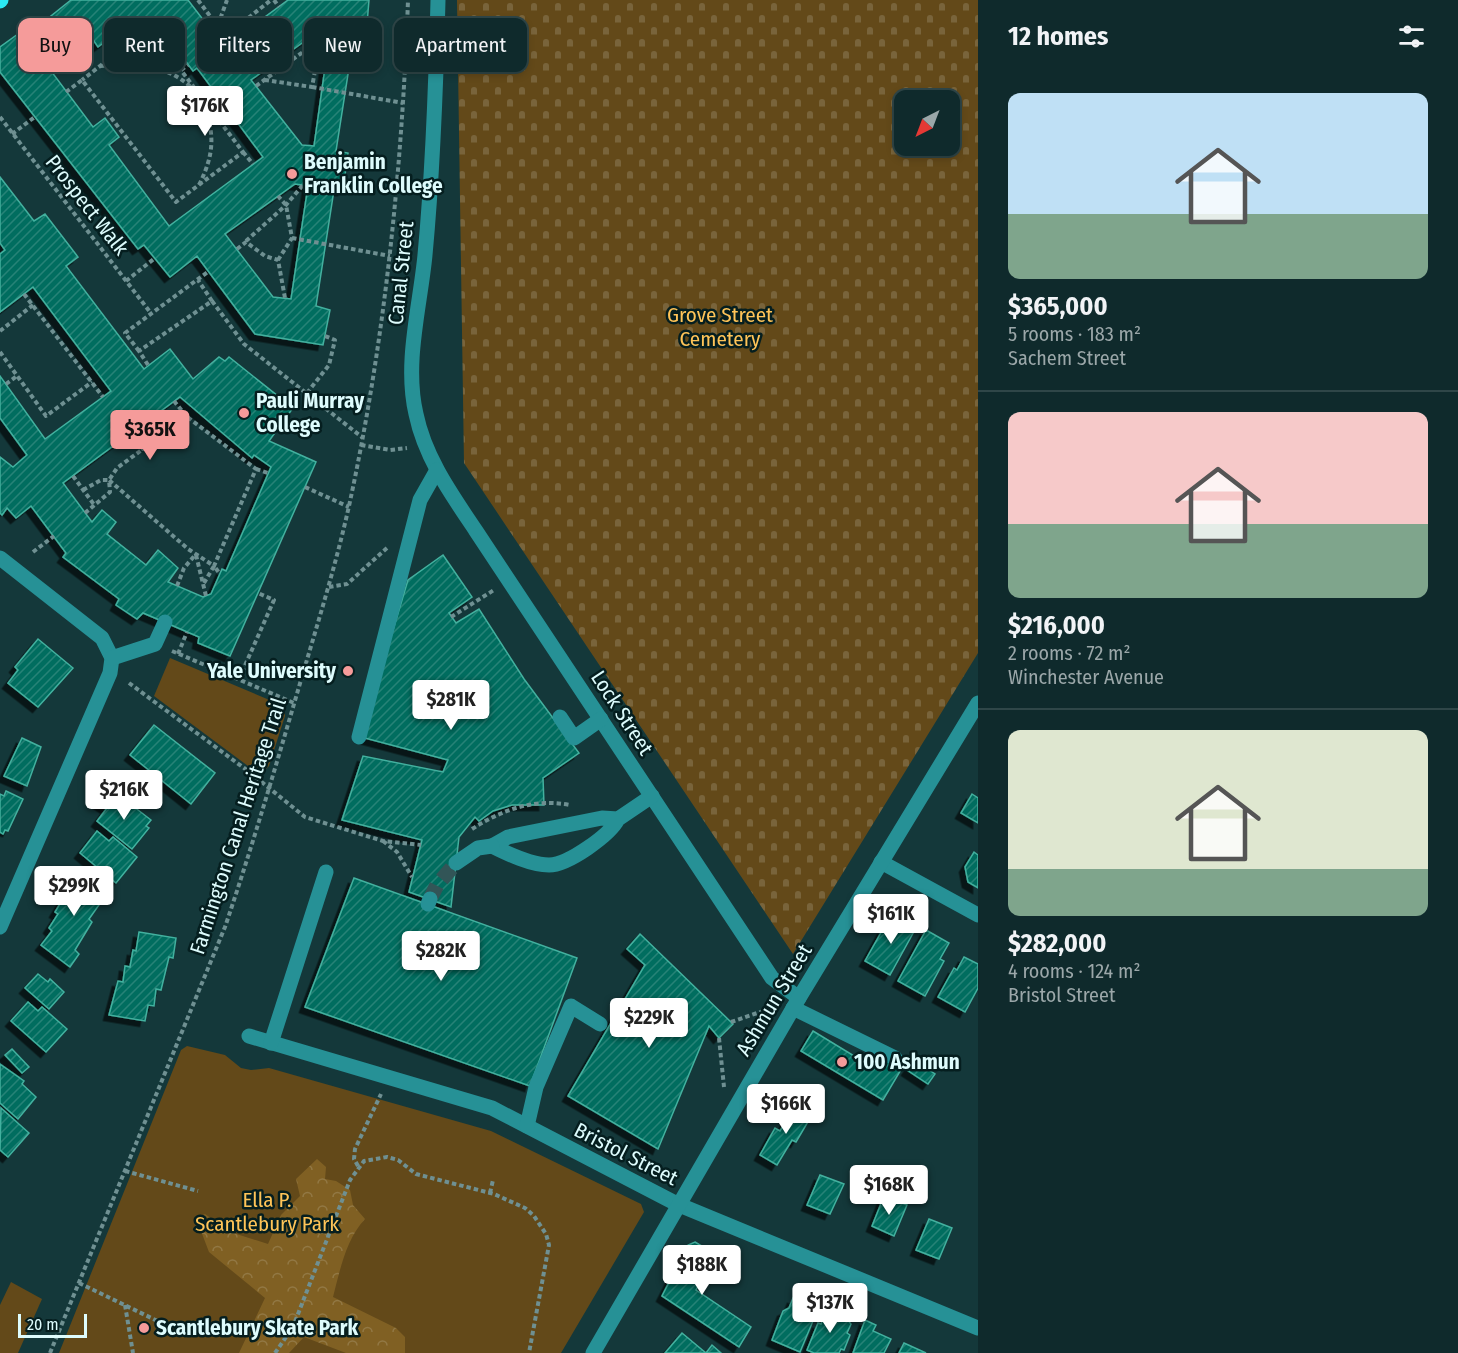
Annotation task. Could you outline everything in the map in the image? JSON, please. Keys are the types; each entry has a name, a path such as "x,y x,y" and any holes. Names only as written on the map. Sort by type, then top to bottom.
{"street":[{"name":"Canal Street","path":"424,441 415,413 412,377 433,153 438,0"},
{"name":"Lock Street","path":"424,441 437,470 772,978 796,1003 895,1058"},
{"path":"359,737 420,500 437,470"},
{"path":"0,558 102,638 112,658 110,673 0,927"},
{"path":"112,658 155,644 165,622"},
{"name":"Ashmun Street","path":"593,1353 796,1003 978,703"},
{"path":"560,717 574,738 601,719"},
{"path":"492,846 508,854 549,865 561,862 612,830 618,819 652,796"},
{"path":"456,863 478,848 492,846 519,835 602,818 618,819"},
{"path":"881,862 978,915"},
{"path":"271,1042 326,872"},
{"path":"527,1126 536,1087 571,1006 600,1024"},
{"name":"Bristol Street","path":"249,1036 492,1108 678,1204 978,1328"}],"path":[{"path":"198,0 212,18"},
{"path":"221,18 228,0"},
{"path":"249,18 273,0 279,7"},
{"name":"Farmington Canal Heritage Trail","path":"50,1353 225,927 329,587 363,438 390,256 403,103 408,0"},
{"path":"256,86 304,51"},
{"path":"66,92 104,63"},
{"path":"100,66 139,64 161,68 179,76 201,96 212,124 213,148 199,185"},
{"path":"183,72 253,164"},
{"path":"312,87 315,72"},
{"path":"82,80 176,202 243,152"},
{"path":"265,80 403,103"},
{"path":"216,116 226,108"},
{"path":"12,134 36,116"},
{"name":"Prospect Walk","path":"0,117 150,312"},
{"path":"237,249 286,205 303,185"},
{"path":"278,196 286,205 292,238 278,260 285,298"},
{"path":"292,238 390,256"},
{"path":"246,242 265,256 278,260"},
{"path":"126,281 155,258"},
{"path":"148,365 125,333 150,312 209,271"},
{"path":"198,280 244,344 363,438"},
{"path":"24,294 103,397"},
{"path":"139,351 212,301"},
{"path":"0,331 33,305"},
{"path":"307,393 329,365 335,340 325,336"},
{"path":"0,352 46,416 92,382"},
{"path":"6,384 17,376"},
{"path":"174,401 186,416 256,469 268,473"},
{"path":"85,513 110,492 109,480 117,468 186,416"},
{"path":"131,433 143,449"},
{"path":"361,445 390,450 407,448"},
{"path":"203,583 214,566 256,469"},
{"path":"73,476 95,506"},
{"path":"83,490 101,480 109,480 196,554 214,566 220,574"},
{"path":"304,487 349,507"},
{"path":"33,552 54,536"},
{"path":"329,587 347,584 376,560 390,544"},
{"path":"196,554 206,596"},
{"path":"177,586 184,568 196,554"},
{"path":"452,617 495,590"},
{"path":"239,679 274,600 258,593"},
{"path":"178,654 187,632"},
{"path":"155,644 294,702"},
{"path":"129,683 304,818 383,841 421,845"},
{"path":"383,841 396,852 412,877"},
{"path":"731,1022 768,1009"},
{"path":"719,1038 724,1088"},
{"path":"358,1166 354,1159 355,1149 381,1094"},
{"path":"274,1353 293,1327 350,1180 358,1166 374,1158 387,1157 398,1160 416,1174 490,1193 525,1208 546,1234 549,1245 529,1353"},
{"path":"125,1171 198,1191"},
{"path":"490,1193 493,1180"},
{"path":"79,1283 172,1328"},
{"path":"125,1305 133,1353"}],"green space":[{"name":"Grove Street Cemetery","path":"457,0 978,0 978,653 793,954 464,463 458,72 527,72 527,18 457,18"},
{"path":"170,658 279,704 284,709 285,716 269,766 264,771 248,766 154,696"},
{"name":"Ella P. Scantlebury Park","path":"187,1046 225,1055 241,1068 251,1070 269,1068 491,1131 641,1204 644,1212 561,1353 59,1353 181,1050"},
{"path":"317,1159 326,1167 325,1179 336,1181 350,1190 353,1205 365,1219 348,1245 333,1297 396,1328 405,1337 405,1353 346,1353 304,1337 289,1353 239,1353 265,1298 209,1252 196,1218 205,1214 230,1232 268,1244 281,1215 300,1196 296,1179"},
{"path":"11,1282 42,1299 18,1353 0,1353 0,1305"}],"building":[{"name":"Benjamin Franklin College","path":"71,0 188,0 202,18 197,18 197,68 193,71 185,60 185,18 104,18 104,42 98,47 94,41 92,42 92,18 48,18"},
{"name":"Benjamin Franklin College","path":"288,0 369,0 368,18 304,18 304,42 292,50 292,18 263,18"},
{"name":"Benjamin Franklin College","path":"18,34 18,72 52,72 93,127 105,118 119,137 109,145 169,226 263,157 200,72 262,72 251,80 302,145 314,146 324,72 348,72 336,151 348,153 343,190 334,190 316,306 330,310 323,345 255,334 197,256 170,277 144,245 138,249 0,72 0,47","holes":["295,184 308,186 291,299 273,297 225,234"]},
{"name":"Pauli Murray College","path":"0,177 34,221 45,214 78,257 66,266 144,369 170,349 193,379 219,357 225,361 229,357 293,408 269,441 316,462 230,656 198,643 199,637 143,613 137,619 116,605 119,599 63,557 66,553 31,506 16,518 7,508 2,515 0,513 0,457 13,467 27,455 0,418 0,376 45,439 111,391 33,287 0,312 0,254 5,250 0,243","holes":["180,397 252,458 254,455 271,467 226,571 222,569 211,594 203,597 168,582 178,568 158,550 146,565 107,534 116,522 102,510 92,522 63,483"]},
{"path":"443,555 472,597 449,613 456,623 479,609 524,679 579,753 543,778 544,805 512,805 493,811 479,821 475,817 459,837 451,907 409,892 422,840 342,820 363,756 443,772 448,760 361,737 408,580"},
{"path":"38,639 73,668 38,707 8,683 18,670 15,667"},
{"path":"154,725 215,773 191,804 130,755"},
{"path":"22,738 41,747 27,786 4,776"},
{"path":"6,791 23,799 8,831 5,830 3,834 0,832 0,794 4,796"},
{"path":"106,794 125,808 129,803 151,820 146,826 149,828 132,849 97,821 107,808 99,803"},
{"path":"972,794 978,798 978,823 961,813"},
{"path":"97,831 109,841 113,837 137,857 116,883 80,853"},
{"path":"974,852 978,855 978,888 968,882 965,867"},
{"path":"78,867 107,888 96,903 99,905 89,919 92,922 75,950 79,954 70,967 41,945 52,931 49,928 58,914 55,912 72,884 68,881"},
{"path":"354,878 577,958 530,1086 305,1007"},
{"path":"896,914 917,926 890,975 865,961 883,929 887,931"},
{"path":"926,930 949,943 940,959 944,961 925,996 898,981"},
{"path":"139,932 176,938 173,958 169,957 161,990 156,989 154,1006 148,1005 145,1021 109,1015 118,981 123,982 125,966 130,967 133,950 136,951"},
{"path":"640,934 733,1024 719,1038 709,1026 658,1149 568,1096 645,965 627,949"},
{"path":"964,957 978,964 978,988 965,1012 938,997 954,968 957,970"},
{"path":"38,974 48,982 50,979 64,992 49,1009 25,988"},
{"path":"28,1002 38,1011 42,1007 67,1029 46,1052 11,1021"},
{"name":"100 Ashmun","path":"813,1031 877,1070 884,1057 902,1068 883,1100 801,1051"},
{"path":"12,1049 29,1067 22,1073 5,1055"},
{"path":"914,1060 935,1074 928,1084 907,1070"},
{"path":"0,1064 24,1081 22,1084 36,1097 18,1119 0,1103"},
{"path":"796,1105 812,1115 796,1142 792,1140 777,1165 760,1155 775,1128 780,1131"},
{"path":"1,1108 29,1133 8,1157 0,1150"},
{"path":"820,1175 844,1184 830,1214 807,1205"},
{"path":"884,1196 907,1205 894,1236 872,1226"},
{"path":"929,1219 952,1228 939,1259 916,1250"},
{"path":"695,1242 715,1254 696,1290 751,1327 739,1347 662,1296 688,1245"},
{"path":"793,1298 818,1309 800,1352 772,1340 783,1311 789,1308"},
{"path":"832,1307 840,1311 837,1318 846,1318 851,1324 847,1333 850,1335 844,1350 841,1349 839,1353 814,1353 807,1350 818,1323 821,1324 826,1313 829,1315"},
{"path":"865,1320 876,1325 873,1331 891,1339 884,1353 853,1353"},
{"path":"682,1333 706,1353 665,1353"},
{"path":"904,1343 926,1353 899,1353"},
{"path":"712,1345 721,1353 706,1353"}],"tunnel":[{"path":"430,899 437,885 456,863"}],"place":[{"name":"Benjamin Franklin College","path":"292,174"},
{"name":"Pauli Murray College","path":"244,413"},
{"name":"Yale University","path":"348,671"},
{"name":"100 Ashmun","path":"842,1062"},
{"name":"Scantlebury Skate Park","path":"144,1328"}]}
